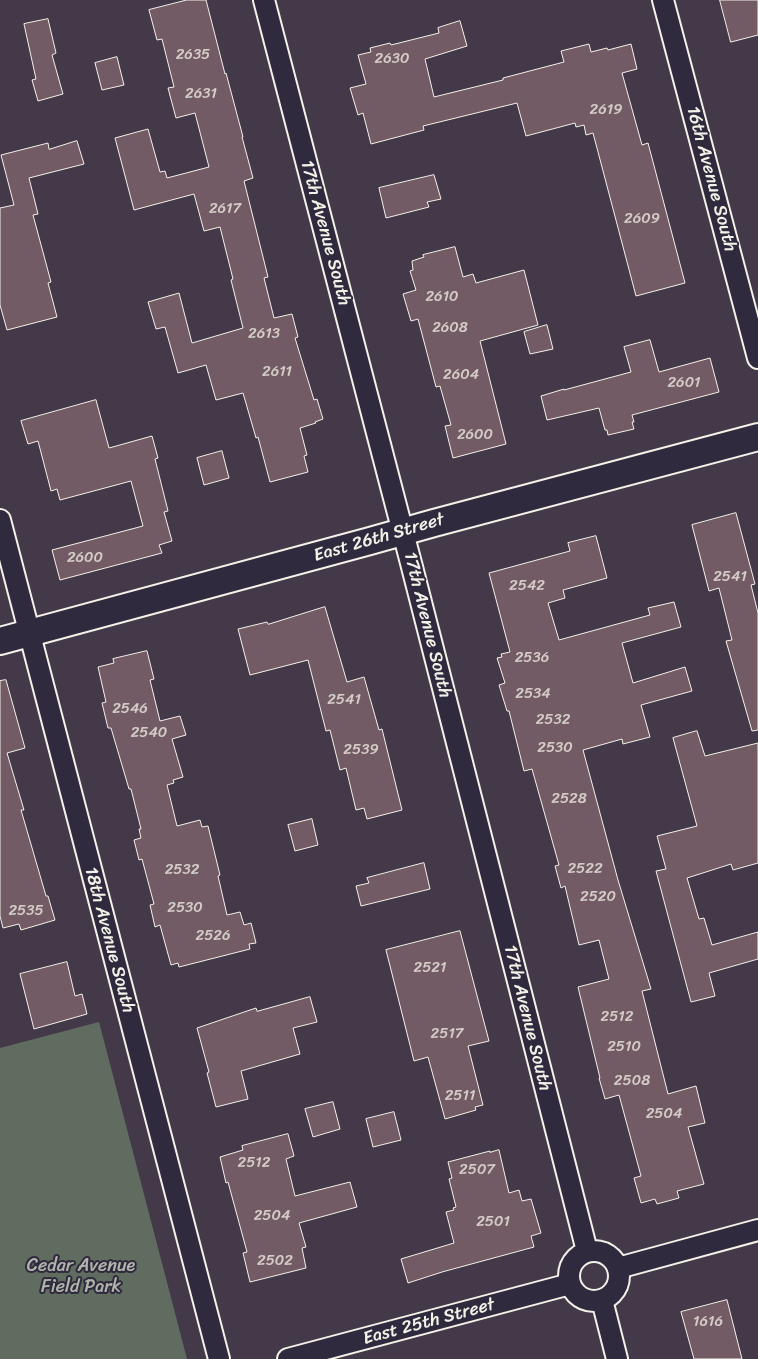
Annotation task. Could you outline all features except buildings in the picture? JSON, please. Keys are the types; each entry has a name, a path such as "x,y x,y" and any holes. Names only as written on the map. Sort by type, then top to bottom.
{"street":[{"name":"17th Avenue South","path":"264,0 403,531 587,1251"},
{"name":"16th Avenue South","path":"663,0 758,358"},
{"name":"East 26th Street","path":"0,641 758,436"},
{"name":"18th Avenue South","path":"0,520 219,1359"},
{"path":"618,1268 758,1230"},
{"path":"595,1250 602,1252 615,1261 618,1268 618,1284 614,1291 602,1300 586,1300 579,1296 573,1291 568,1276 573,1260 587,1251 595,1250"},
{"name":"East 25th Street","path":"288,1359 570,1284"},
{"path":"602,1300 617,1359"}],"green space":[{"name":"Cedar Avenue Field Park","path":"99,1022 187,1359 0,1359 0,1048"}]}
